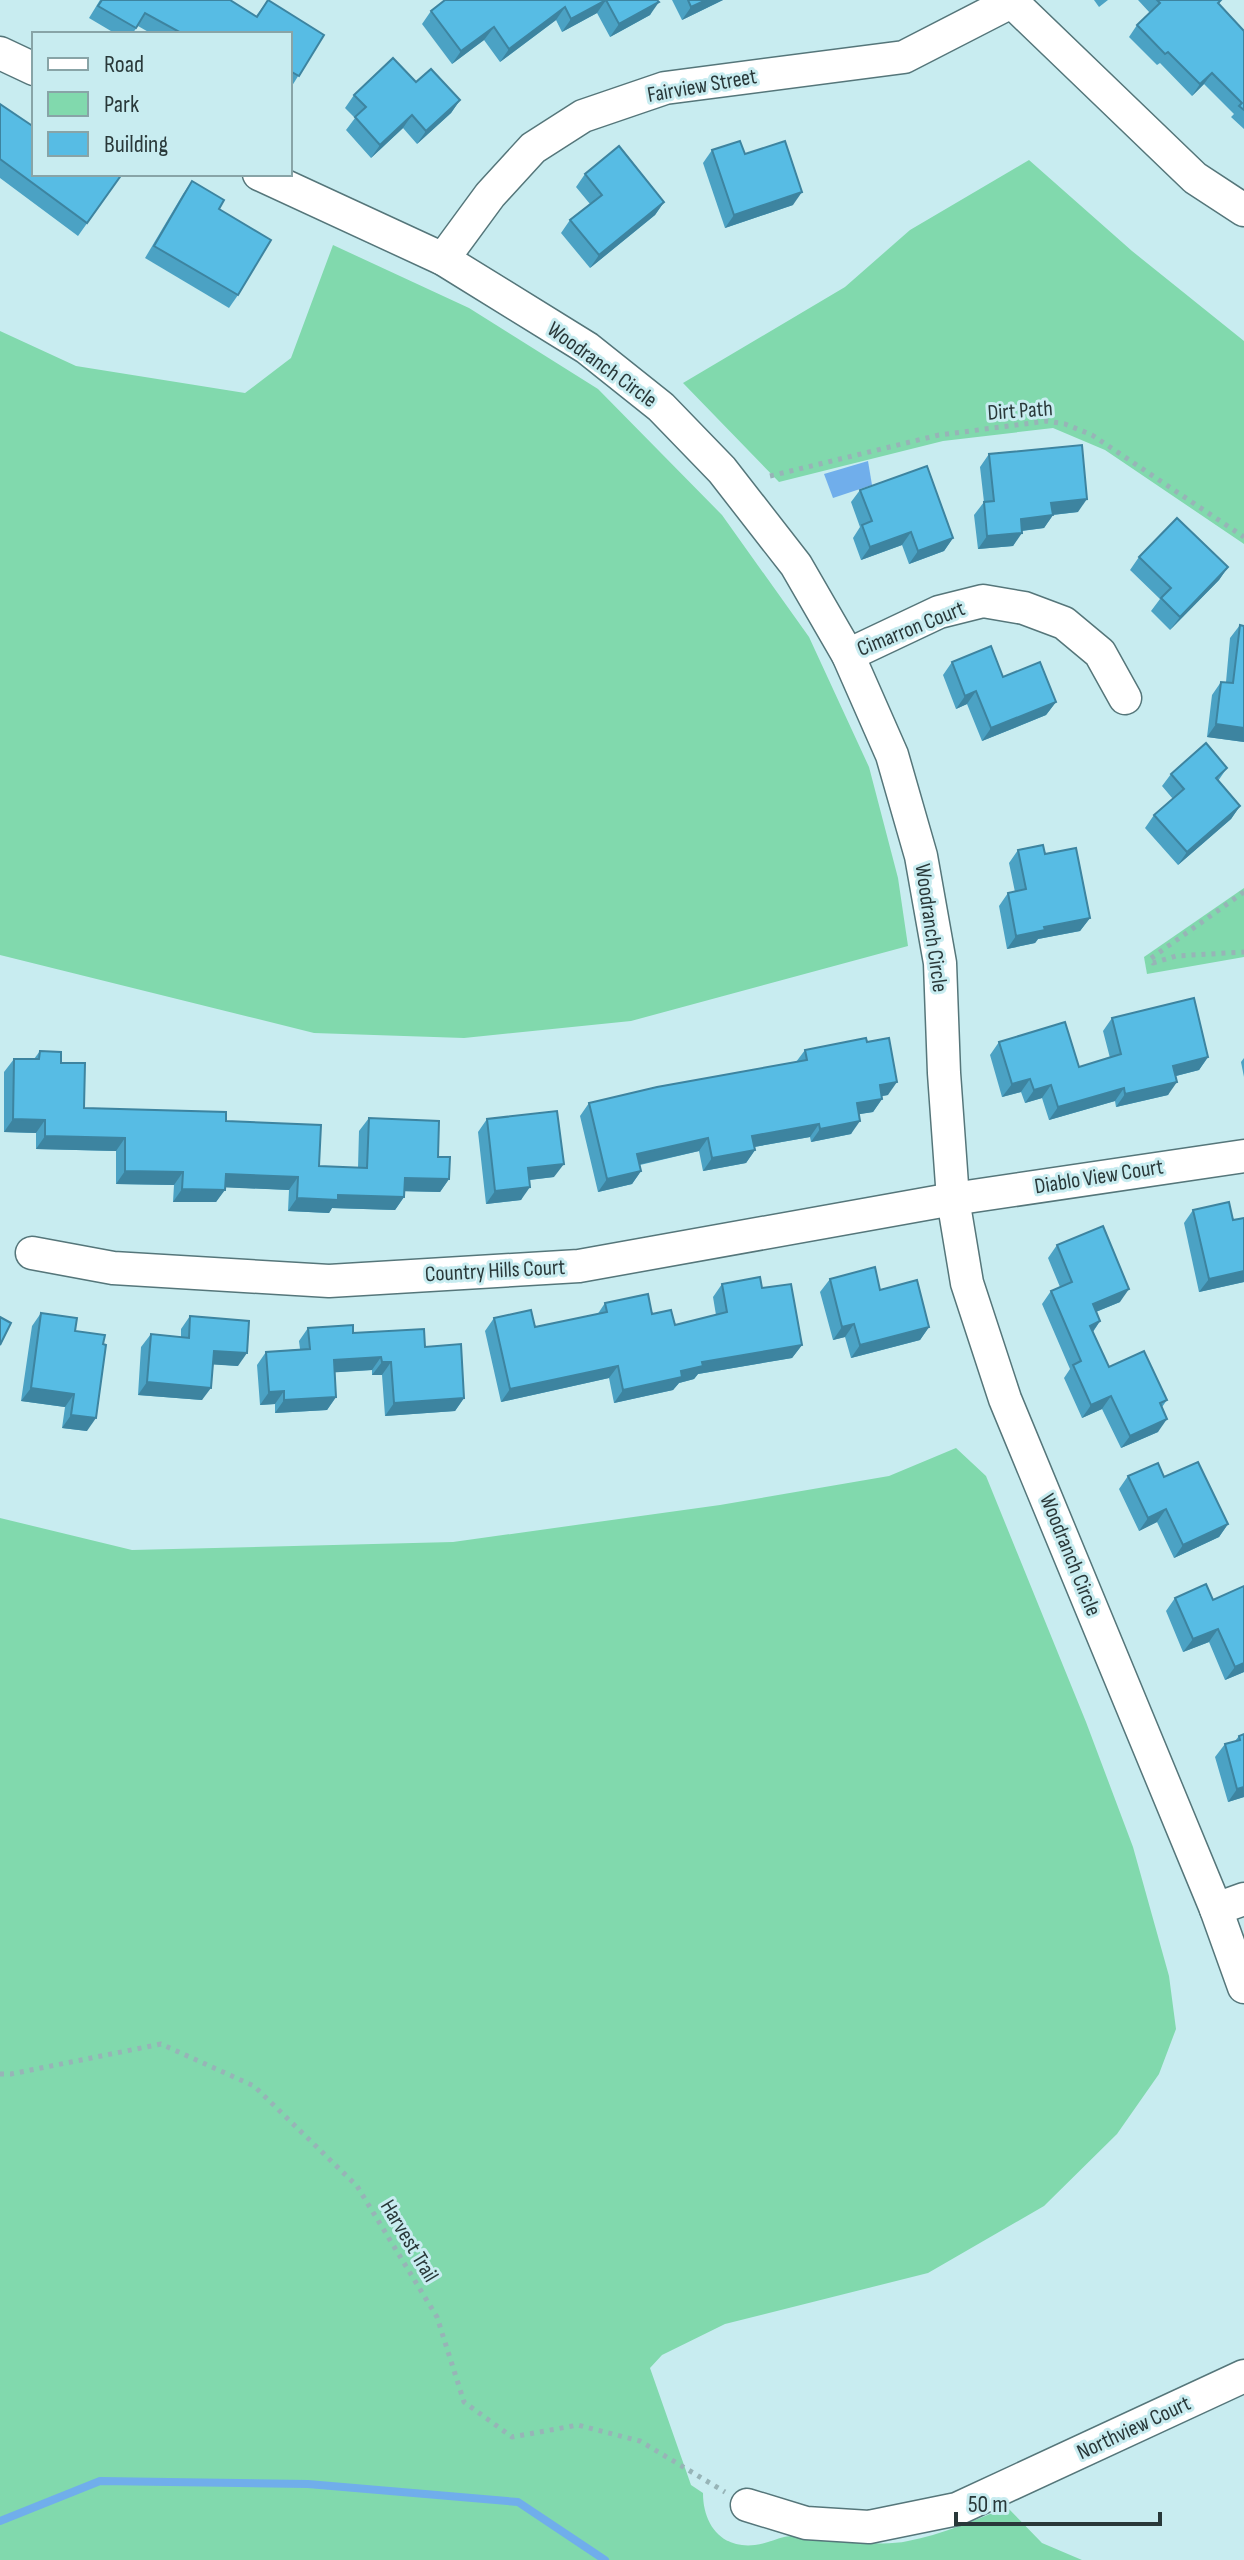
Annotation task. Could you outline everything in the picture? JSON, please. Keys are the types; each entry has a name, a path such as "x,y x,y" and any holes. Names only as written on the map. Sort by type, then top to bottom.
{"street":[{"path":"1011,1 1195,178 1244,210"},
{"name":"Fairview Street","path":"443,259 490,195 533,148 583,116 665,88 904,57 1011,1"},
{"path":"0,53 32,68"},
{"name":"Woodranch Circle","path":"263,176 443,259 587,348 661,407 722,470 796,565 848,655 892,755 921,856 940,963 953,1199 967,1283 1005,1399 1230,1904 1244,1987"},
{"name":"Cimarron Court","path":"848,655 939,612 983,601 1024,608 1064,623 1100,653 1125,698"},
{"name":"Diablo View Court","path":"953,1199 1244,1156"},
{"name":"Country Hills Court","path":"32,1253 113,1268 329,1281 579,1266 953,1199"},
{"name":"Northview Court","path":"747,2505 806,2523 869,2527 957,2509 1244,2376"}],"path":[{"name":"Dirt Path","path":"770,476 939,435 1047,421 1065,424 1092,435 1244,537"},
{"path":"1244,892 1150,959 1153,963 1176,956 1244,952"},
{"name":"Harvest Trail","path":"0,2074 161,2044 254,2086 357,2186 437,2317 464,2402 512,2437 578,2425 640,2441 747,2505"}],"green space":[{"path":"1029,160 1132,251 1244,341 1244,544 1105,450 1053,428 943,441 779,482 683,383 845,287 910,230"},
{"path":"333,245 469,308 598,389 722,515 809,637 869,767 898,878 908,946 631,1021 464,1038 314,1033 0,955 0,331 76,366 245,393 291,358"},
{"path":"1244,888 1244,957 1147,974 1144,957"},
{"path":"956,1448 986,1476 1086,1722 1133,1847 1169,1976 1176,2029 1159,2074 1117,2134 1044,2206 928,2273 725,2324 662,2355 650,2368 691,2485 703,2493 710,2524 733,2543 755,2545 791,2536 844,2542 901,2542 945,2531 1007,2507 1042,2543 1082,2560 0,2560 0,1518 132,1550 453,1542 720,1505 889,1476"}],"water":[{"path":"868,461 872,485 833,498 824,474"}],"building":[{"path":"102,0 230,0 257,17 268,0 324,35 299,76 292,72 292,32 179,32 145,13 136,28 98,6"},
{"path":"445,0 606,0 571,19 565,7 509,49 494,27 461,51 431,11"},
{"path":"606,0 657,0 659,2 619,24"},
{"path":"688,0 706,0 691,7"},
{"path":"1157,0 1221,0 1218,3 1244,31 1244,110 1239,106 1242,103 1212,73 1200,84 1137,25 1160,3"},
{"path":"393,58 416,82 431,69 460,100 426,131 412,115 380,145 355,117 366,107 354,95"},
{"path":"0,104 32,126 32,176 121,176 87,223 0,159"},
{"path":"740,141 745,154 785,141 802,192 734,215 712,150"},
{"path":"619,146 664,202 599,255 570,220 602,195 585,174"},
{"path":"192,181 224,200 219,209 271,240 238,295 154,246"},
{"path":"1082,445 1087,499 1051,503 1053,515 1021,519 1022,533 987,536 984,502 994,501 989,454"},
{"path":"927,466 953,538 918,551 911,532 870,547 862,525 872,521 860,490"},
{"path":"1177,518 1228,567 1180,617 1161,598 1171,588 1139,557"},
{"path":"1240,625 1244,626 1244,728 1216,724 1221,682 1233,683"},
{"path":"991,646 1003,677 1040,662 1056,702 991,728 976,691 965,696 952,662"},
{"path":"1206,743 1227,768 1216,778 1240,806 1187,852 1154,815 1184,789 1171,774"},
{"path":"1043,845 1045,854 1076,848 1090,918 1016,936 1008,893 1026,889 1018,850"},
{"path":"1194,998 1208,1057 1173,1066 1177,1082 1125,1094 1124,1088 1058,1107 1051,1085 1034,1090 1030,1079 1012,1084 999,1042 1065,1022 1079,1067 1121,1054 1112,1018"},
{"path":"866,1038 867,1042 889,1038 897,1082 880,1085 882,1099 857,1103 860,1121 820,1129 819,1124 752,1136 755,1150 712,1158 708,1138 637,1154 641,1171 607,1179 589,1103 657,1087 807,1060 805,1050"},
{"path":"40,1051 61,1052 61,1063 85,1063 84,1108 226,1112 226,1121 321,1125 319,1166 367,1168 369,1118 439,1121 438,1157 450,1157 449,1179 405,1178 404,1197 338,1195 338,1200 297,1198 298,1177 226,1174 225,1190 182,1189 183,1172 125,1171 125,1138 45,1136 45,1120 13,1119 14,1059 39,1059"},
{"path":"557,1111 564,1164 528,1168 530,1187 495,1191 487,1119"},
{"path":"1229,1202 1233,1220 1244,1218 1244,1271 1209,1279 1193,1210"},
{"path":"1103,1226 1129,1289 1093,1304 1100,1321 1090,1326 1109,1367 1144,1351 1167,1400 1160,1403 1167,1419 1130,1436 1111,1396 1091,1405 1073,1365 1081,1361 1051,1291 1072,1282 1057,1245"},
{"path":"875,1267 880,1290 917,1280 929,1327 860,1345 854,1324 842,1327 830,1279"},
{"path":"760,1277 762,1288 791,1284 802,1345 702,1362 703,1366 681,1371 682,1377 623,1390 618,1366 510,1389 494,1318 531,1310 535,1327 607,1312 605,1303 648,1294 652,1314 671,1310 675,1325 727,1312 722,1284"},
{"path":"41,1313 77,1318 75,1331 105,1335 96,1418 71,1415 74,1394 31,1388"},
{"path":"190,1316 249,1321 247,1353 214,1351 211,1388 147,1382 151,1334 189,1338"},
{"path":"0,1317 11,1323 0,1345"},
{"path":"353,1325 353,1333 424,1329 425,1347 461,1344 464,1398 394,1403 391,1362 382,1362 381,1357 334,1360 336,1397 284,1400 284,1391 269,1392 266,1352 310,1349 308,1328"},
{"path":"1198,1462 1228,1524 1183,1545 1166,1509 1148,1518 1128,1476 1158,1463 1164,1477"},
{"path":"1206,1584 1213,1600 1244,1586 1244,1663 1235,1667 1218,1629 1193,1639 1175,1598"},
{"path":"1244,1734 1244,1787 1237,1789 1225,1744 1240,1740 1239,1736"}],"waterway":[{"path":"0,2521 100,2481 308,2484 518,2502 605,2560"}]}
